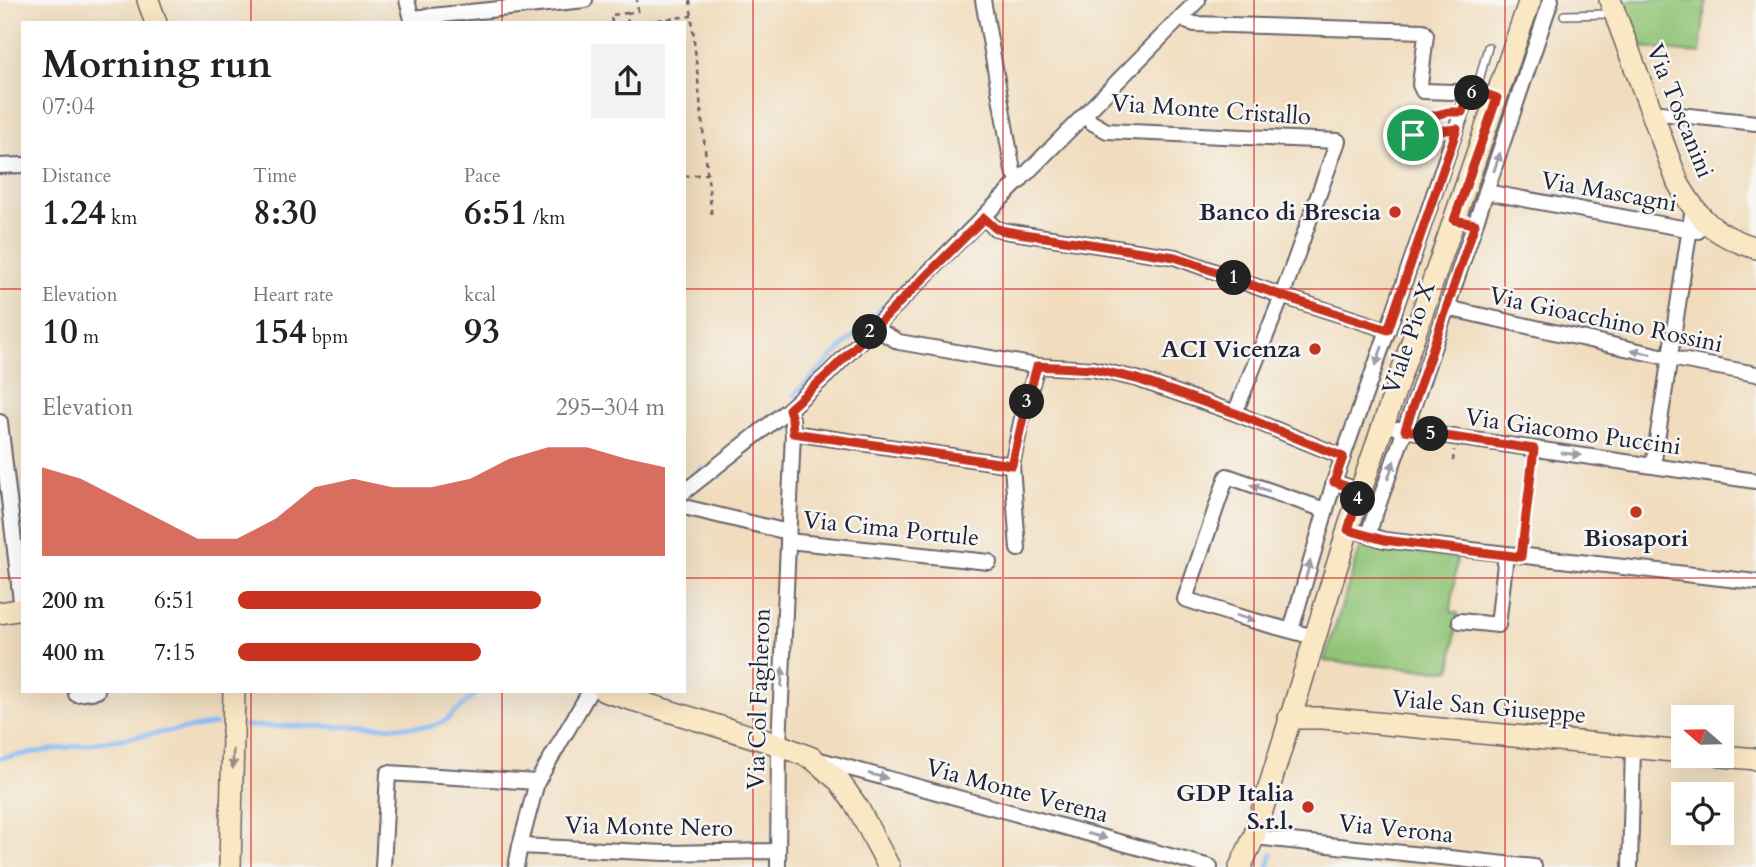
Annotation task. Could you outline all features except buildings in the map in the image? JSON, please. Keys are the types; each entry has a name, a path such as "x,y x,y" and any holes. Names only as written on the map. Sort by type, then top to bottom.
{"main road":[{"path":"148,0 155,21"},
{"name":"Viale Pio X","path":"1240,867 1254,837 1314,637 1357,519 1383,426 1530,0"},
{"name":"Via Toscanini","path":"1612,7 1678,183 1705,222 1723,234 1756,247"},
{"path":"0,613 21,610"},
{"path":"230,867 234,693"},
{"path":"610,693 779,745 812,758 839,781 858,808 889,867"},
{"name":"Viale San Giuseppe","path":"1289,718 1323,718 1671,751"},
{"path":"1734,757 1756,759"}],"street":[{"path":"407,0 412,21 585,0"},
{"path":"983,0 1013,171 1020,181"},
{"path":"686,490 789,409 827,375 1198,0"},
{"name":"Viale Pio X","path":"1357,519 1378,506 1551,0"},
{"path":"1183,15 1188,22 1195,24 1423,31 1426,35 1421,89 1423,91 1486,94 1497,98"},
{"name":"Viale Pio X","path":"1292,630 1334,482 1462,112 1472,93"},
{"path":"1651,112 1756,123"},
{"name":"Via Monte Cristallo","path":"1085,115 1091,122 1107,131 1338,141 1282,296"},
{"path":"0,166 21,165"},
{"name":"Via Mascagni","path":"1486,192 1723,234"},
{"path":"1434,196 1475,224"},
{"path":"1653,466 1693,208"},
{"path":"984,218 995,228 1005,231 1175,257 1282,296 1388,330"},
{"path":"1235,413 1282,296"},
{"name":"Via Gioacchino Rossini","path":"1447,308 1670,358 1756,374"},
{"path":"876,326 899,342 1037,366 1093,369 1137,379 1235,413 1343,457"},
{"path":"1018,549 1012,465 1037,366"},
{"name":"Via Col Fagheron","path":"778,867 779,745 793,433 789,409"},
{"path":"0,422 21,594"},
{"name":"Via Giacomo Puccini","path":"1383,426 1756,481"},
{"path":"793,433 1012,465"},
{"path":"1314,637 1185,599 1227,476 1325,510"},
{"path":"1334,482 1357,519 1384,540 1756,582"},
{"path":"1357,519 1378,506"},
{"path":"686,508 788,537"},
{"name":"Via Cima Portule","path":"788,537 989,562"},
{"path":"1460,621 1498,625 1514,556"},
{"path":"76,694 83,693"},
{"path":"516,867 537,782 589,693"},
{"path":"1630,867 1633,747"},
{"name":"Via Monte Verena","path":"812,758 1210,867"},
{"path":"383,867 388,774 537,782"},
{"name":"Via Verona","path":"1254,837 1534,867"},
{"name":"Via Monte Nero","path":"520,846 665,853 778,851"}],"lane":[{"path":"1564,15 1612,7"},
{"path":"1472,93 1488,47"},
{"path":"1457,129 1437,131 1417,138 1412,129 1419,119 1448,112 1462,112"},
{"path":"1514,556 1534,449"}],"path":[{"path":"611,21 611,15 638,11 637,0"},
{"path":"690,0 712,219"},
{"path":"627,13 628,21"},
{"path":"646,21 692,16"},
{"path":"686,176 707,174"}],"green space":[{"path":"1621,0 1706,0 1700,54 1641,47"},
{"path":"1365,546 1457,558 1451,612 1458,613 1451,670 1324,661 1360,549"}],"waterway":[{"path":"794,395 899,291"},
{"path":"686,481 703,468"},
{"path":"245,726 429,727 445,721 477,693"},
{"path":"0,758 216,724"},
{"path":"1268,867 1272,854"}],"place":[{"name":"Banco di Brescia","path":"1395,212"},
{"name":"ACI Vicenza","path":"1315,349"},
{"name":"Biosapori","path":"1636,512"},
{"name":"GDP Italia S.r.l.","path":"1308,807"}],"route":[{"path":"1483,93 1497,98 1454,220 1475,224 1405,430 1534,449 1521,557 1384,540 1348,530 1360,491 1334,482 1343,457 1235,413 1137,379 1093,369 1037,366 1012,465 793,433 789,409 827,375 984,218 990,225 1005,231 1175,257 1282,296 1388,330 1457,129 1437,131 1417,138 1413,135 1412,129 1419,119 1448,112 1462,112 1468,94 1483,93"}]}
